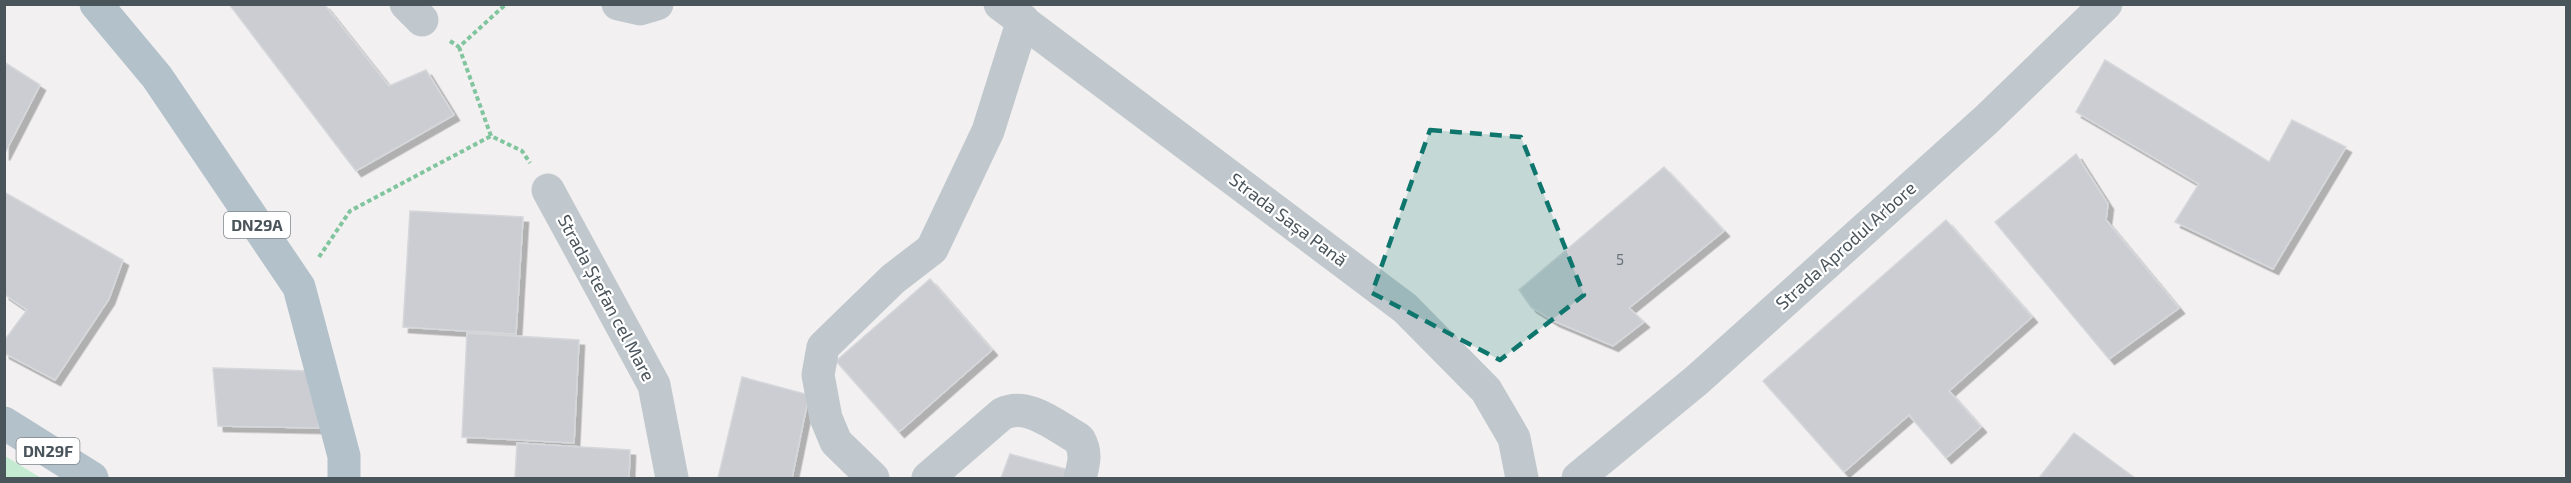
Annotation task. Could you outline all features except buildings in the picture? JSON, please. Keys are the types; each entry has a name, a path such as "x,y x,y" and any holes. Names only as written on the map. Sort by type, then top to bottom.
{"main road":[{"name":"DN29A","path":"96,5 157,77 299,287 344,456 344,478"},
{"name":"DN29F","path":"4,423 92,478"}],"street":[{"path":"618,4 640,9 657,4"},
{"name":"Strada Aprodul Arbore","path":"1578,478 1697,380 1986,120 2106,4"},
{"path":"873,478 836,442 826,418 818,375 823,347 893,279 932,249 988,131 1012,12"},
{"name":"Strada Sașa Pană","path":"1012,12 1405,308 1486,390 1514,438 1522,478"},
{"name":"Strada Ștefan cel Mare","path":"548,190 654,385 672,478"},
{"path":"928,478 1002,414 1012,409 1026,410 1079,439 1084,447 1085,458 1080,478"}],"path":[{"path":"459,47 506,4"},
{"path":"414,12 459,47 491,136 522,151 548,190"},
{"path":"299,287 350,211 491,136"}],"highlighted area":[{"path":"1430,130 1521,137 1584,295 1500,360 1372,293"}],"green space":[{"path":"5,456 41,478 5,478"}]}
